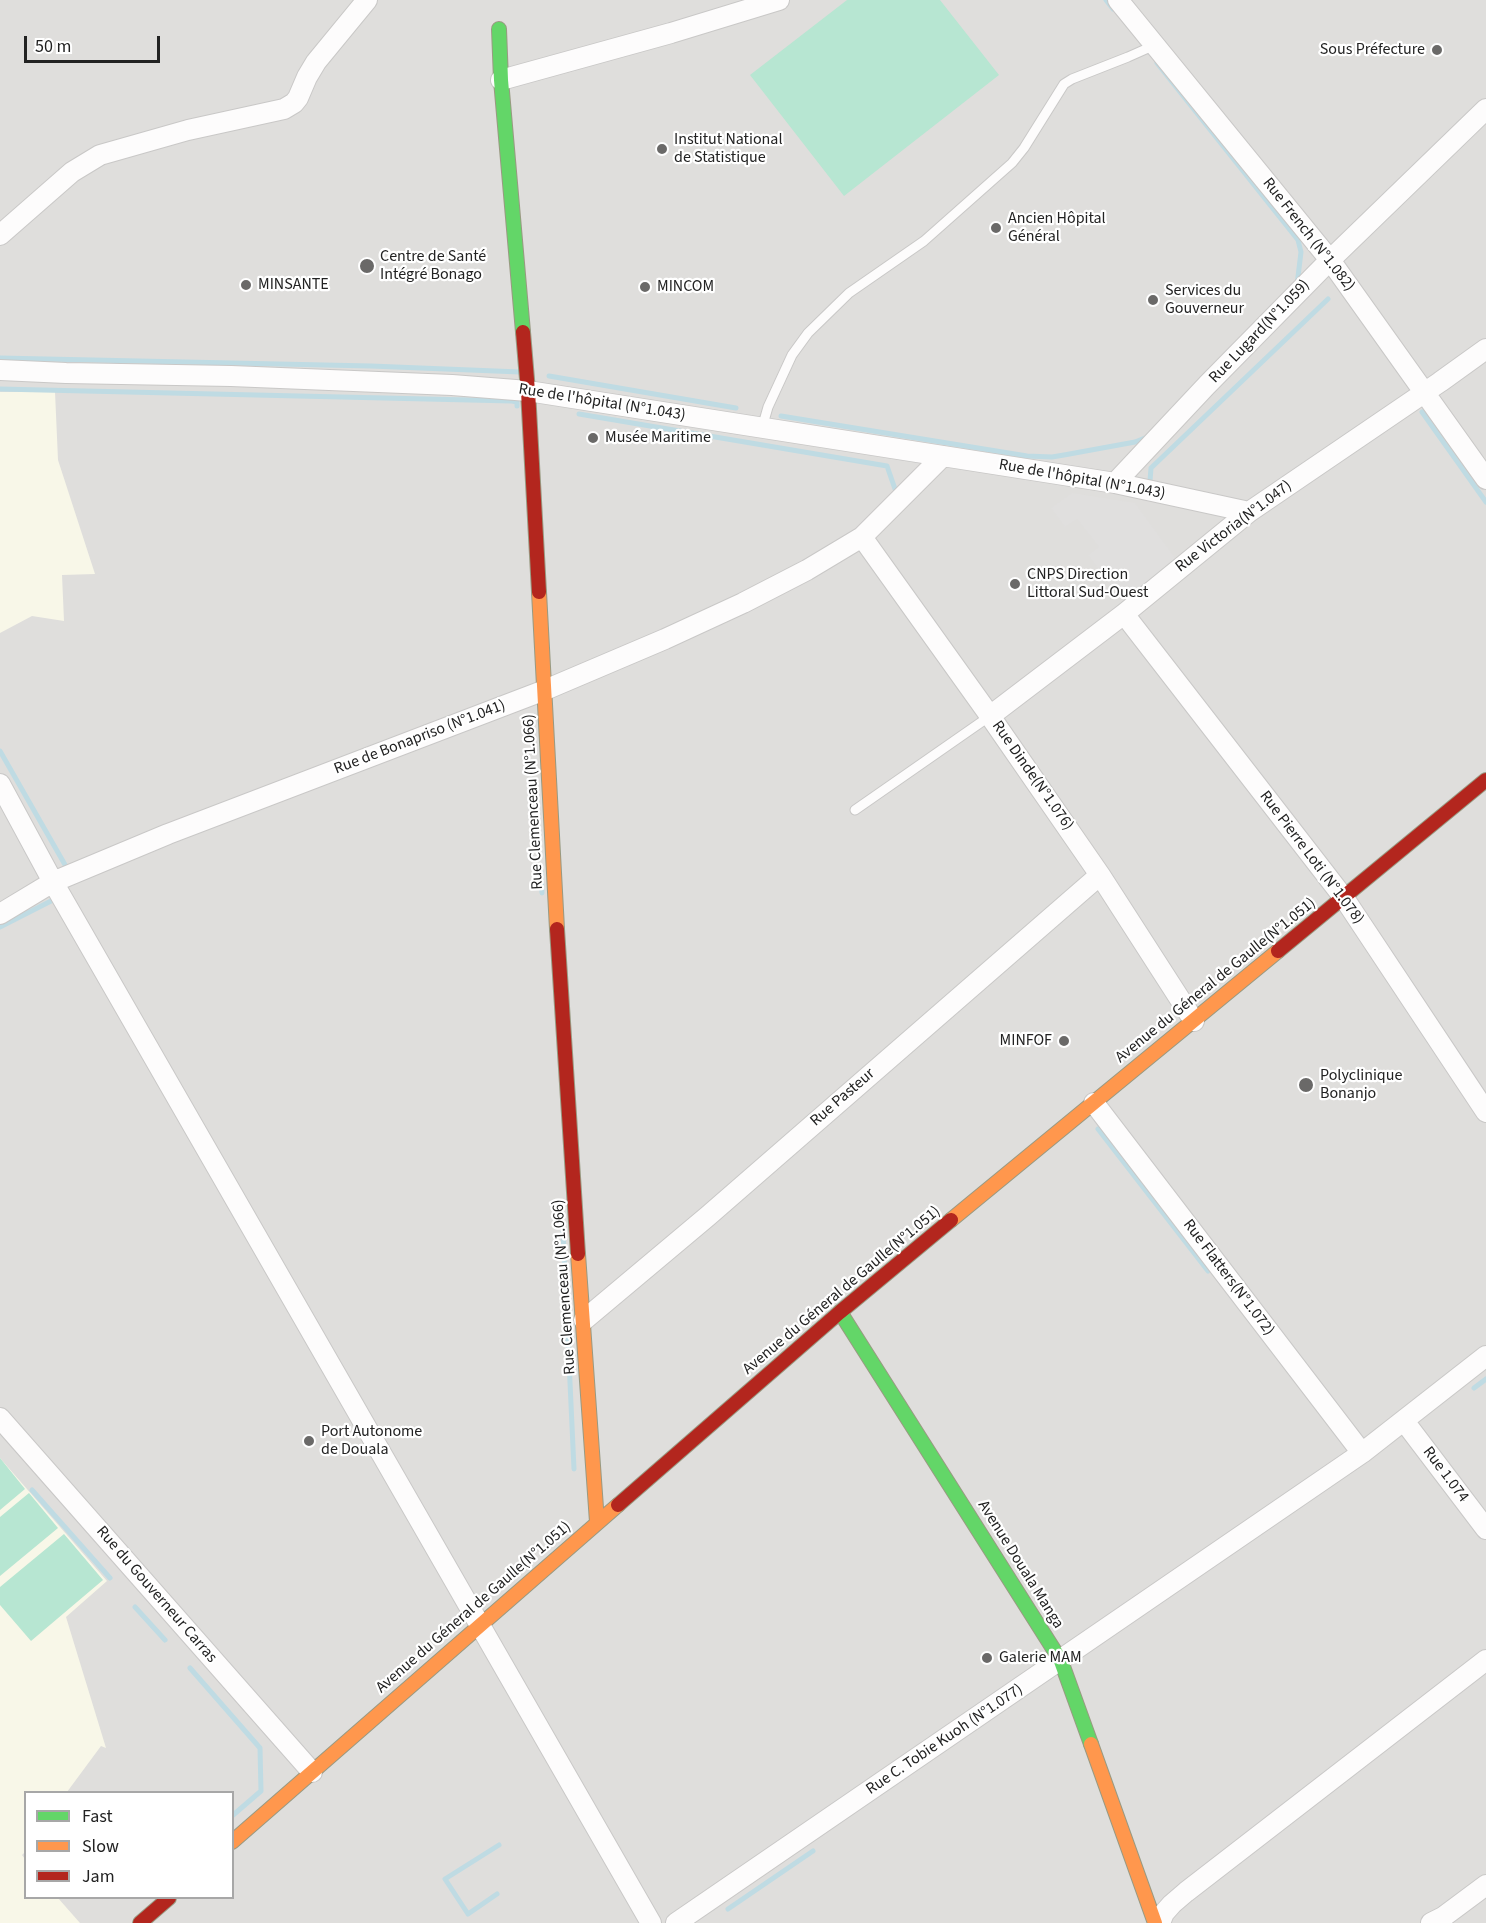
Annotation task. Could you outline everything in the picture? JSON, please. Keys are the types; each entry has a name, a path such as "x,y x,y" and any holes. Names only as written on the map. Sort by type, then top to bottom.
{"street":[{"path":"0,235 72,172 100,155 188,130 284,109 294,103 316,62 367,0"},
{"path":"501,80 672,33 779,0"},
{"name":"Rue French (N°1.082)","path":"1118,0 1330,260 1486,479"},
{"name":"Rue Clemenceau (N°1.066)","path":"499,29 501,80 528,391 564,1053 597,1522"},
{"name":"Rue Lugard(N°1.059)","path":"1115,483 1330,260 1486,109"},
{"name":"Rue Victoria(N°1.047)","path":"990,716 1124,614 1249,512 1486,349"},
{"name":"Rue de l'hôpital (N°1.043)","path":"0,370 453,385 528,391 1115,483 1249,512"},
{"name":"Rue de Bonapriso (N°1.041)","path":"0,914 53,882 168,834 545,690 743,603 807,570 862,537 943,456"},
{"name":"Rue Dinde(N°1.076)","path":"862,537 1100,875 1194,1021"},
{"name":"Rue Pierre Loti (N°1.078)","path":"1124,614 1344,898 1486,1112"},
{"name":"Avenue du Géneral de Gaulle(N°1.051)","path":"234,1840 840,1312 1486,780"},
{"path":"0,784 53,882 651,1923"},
{"name":"Rue Pasteur","path":"584,1320 708,1216 1100,875"},
{"name":"Rue Flatters(N°1.072)","path":"1094,1103 1362,1453"},
{"name":"Avenue Douala Manga","path":"840,1312 1061,1661 1157,1923"},
{"name":"Rue C. Tobie Kuoh (N°1.077)","path":"676,1923 1362,1453 1486,1356"},
{"name":"Rue du Gouverneur Carras","path":"0,1418 312,1772"},
{"name":"Rue 1.074","path":"1404,1421 1486,1529"},
{"path":"1157,1923 1172,1904 1186,1892 1486,1660"},
{"path":"1431,1923 1443,1917 1486,1885"},
{"path":"140,1923 168,1899"}],"lane":[{"path":"762,428 768,407 792,355 808,333 849,293 924,241 1012,163 1064,84 1155,45"},
{"path":"855,810 990,716"}],"shaded area":[{"path":"0,0 1486,0 1486,1923 0,1923"},
{"path":"0,392 55,392 58,460 95,574 62,575 64,621 32,616 0,633"},
{"path":"1072,493 1135,503 1176,559 1122,601 1088,555 1099,547 1077,519 1065,527 1051,508"},
{"path":"0,1458 107,1581 66,1617 106,1748 101,1746 68,1791 24,1791 24,1853 22,1855 24,1858 24,1899 59,1899 80,1923 0,1923"}],"green space":[{"path":"847,0 940,0 999,75 844,196 750,75"},
{"path":"0,1458 25,1489 0,1510"},
{"path":"29,1493 58,1528 0,1576 0,1517"},
{"path":"64,1534 103,1580 31,1641 0,1605 0,1587"}],"waterway":[{"path":"1106,0 1113,9"},
{"path":"1157,63 1298,240 1301,252 1297,285"},
{"path":"1150,481 1151,468 1328,299"},
{"path":"0,358 371,366 520,372"},
{"path":"549,376 736,408"},
{"path":"0,389 512,401 517,402 517,406"},
{"path":"1422,412 1486,502"},
{"path":"579,414 887,466 895,489"},
{"path":"781,416 1027,456 1052,457 1135,442 1145,438"},
{"path":"0,751 68,870"},
{"path":"541,872 542,893"},
{"path":"0,927 53,900"},
{"path":"1098,1129 1208,1271"},
{"path":"563,1231 574,1469"},
{"path":"1474,1388 1486,1379"},
{"path":"32,1490 110,1578"},
{"path":"135,1607 165,1640"},
{"path":"190,1668 260,1748 261,1791 234,1814"},
{"path":"497,1894 468,1914 445,1879 499,1845"},
{"path":"728,1909 813,1851"}],"traffic: fast":[{"path":"499,29 501,80 523,332"},
{"path":"840,1312 1061,1661 1091,1744"}],"traffic: slow":[{"path":"539,592 557,929"},
{"path":"951,1220 1278,951"},
{"path":"578,1254 597,1522"},
{"path":"234,1840 618,1505"},
{"path":"1091,1744 1155,1923"}],"traffic: jam":[{"path":"523,332 539,592"},
{"path":"1278,951 1486,780"},
{"path":"557,929 578,1254"},
{"path":"618,1505 840,1312 951,1220"},
{"path":"140,1923 168,1899"}],"place":[{"name":"Sous Préfecture","path":"1437,50"},
{"name":"Institut National de Statistique","path":"662,149"},
{"name":"Ancien Hôpital Général","path":"996,228"},
{"name":"Centre de Santé Intégré Bonago","path":"367,266"},
{"name":"MINSANTE","path":"246,285"},
{"name":"MINCOM","path":"645,287"},
{"name":"Services du Gouverneur","path":"1153,300"},
{"name":"Musée Maritime","path":"593,438"},
{"name":"CNPS Direction Littoral Sud-Ouest","path":"1015,584"},
{"name":"MINFOF","path":"1064,1041"},
{"name":"Polyclinique Bonanjo","path":"1306,1085"},
{"name":"Port Autonome de Douala","path":"309,1441"},
{"name":"Galerie MAM","path":"987,1658"}]}
